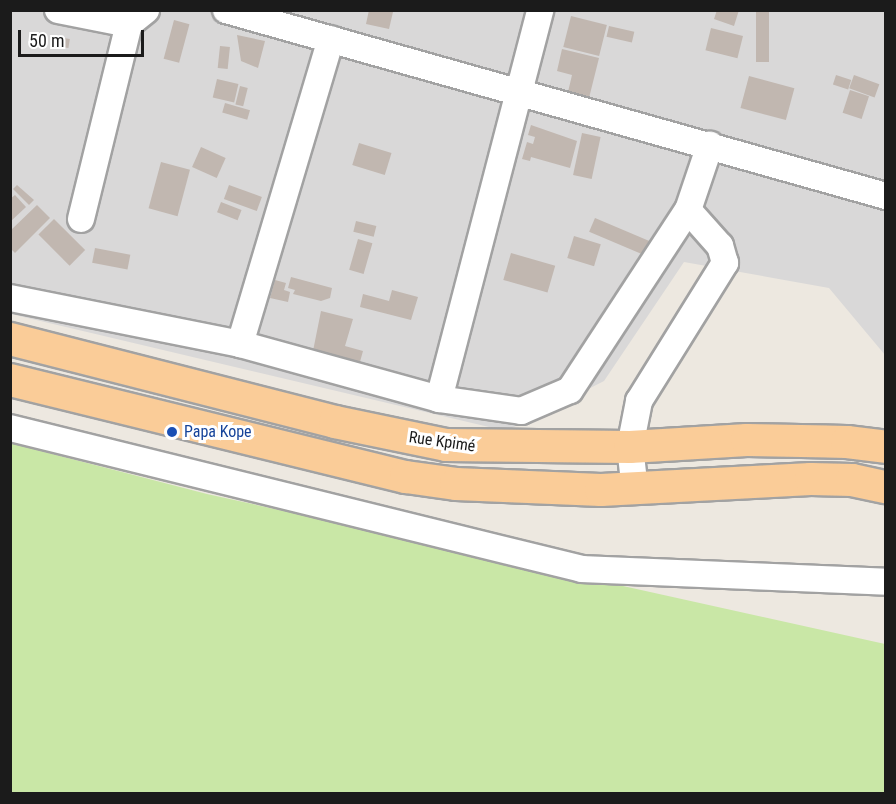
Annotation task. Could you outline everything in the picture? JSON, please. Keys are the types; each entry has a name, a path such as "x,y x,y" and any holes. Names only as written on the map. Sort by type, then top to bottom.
{"main road":[{"name":"Rue Kpimé","path":"10,339 429,442 468,448 630,447 747,440 847,442 885,447"},
{"path":"10,380 406,477 491,486 635,489 812,479 852,480 885,487"}],"street":[{"path":"58,10 137,17 81,219"},
{"path":"226,10 885,196"},
{"path":"440,399 540,10"},
{"path":"240,344 331,39"},
{"path":"10,298 240,344 440,399 521,411 570,390 688,210 710,145"},
{"path":"635,489 630,447 639,401 725,263 720,246 688,210"},
{"path":"10,428 582,569 885,582"}],"shaded area":[{"path":"10,11 885,11 885,355 829,288 684,262 604,381 506,431 11,314"}],"green space":[{"path":"10,443 207,494 885,644 885,793 11,793"}],"building":[{"path":"369,10 393,12 389,29 366,24"},
{"path":"717,10 739,10 734,26 714,19"},
{"path":"756,10 769,10 769,62 756,62"},
{"path":"571,16 607,25 599,56 563,47"},
{"path":"174,20 189,24 179,63 164,59"},
{"path":"609,26 634,32 632,43 607,37"},
{"path":"711,28 743,36 737,58 705,50"},
{"path":"237,35 265,41 258,68 241,61"},
{"path":"57,37 70,39 68,48 56,46"},
{"path":"220,46 230,47 228,69 218,68"},
{"path":"562,49 599,58 589,98 568,92 572,75 557,71"},
{"path":"836,75 851,80 848,89 833,85"},
{"path":"854,75 879,84 875,97 849,88"},
{"path":"749,76 794,88 786,120 740,108"},
{"path":"217,79 238,84 234,102 213,98"},
{"path":"240,86 248,88 243,106 235,104"},
{"path":"850,90 869,96 862,119 843,113"},
{"path":"225,103 250,110 247,120 222,113"},
{"path":"531,125 577,141 570,168 531,157 530,161 522,159 527,142 533,144 535,137 528,135"},
{"path":"582,133 601,137 592,179 573,175"},
{"path":"359,143 392,153 385,175 352,165"},
{"path":"201,147 226,158 217,178 192,167"},
{"path":"161,162 190,170 178,216 149,208"},
{"path":"17,185 34,200 29,205 13,189"},
{"path":"229,185 262,197 257,211 224,199"},
{"path":"15,195 26,207 10,222 10,199"},
{"path":"221,202 242,210 238,220 217,212"},
{"path":"37,205 50,218 15,253 10,248 10,231"},
{"path":"595,218 649,241 643,255 589,232"},
{"path":"54,219 85,250 70,266 38,235"},
{"path":"356,221 376,226 374,237 353,232"},
{"path":"574,236 601,244 594,266 567,258"},
{"path":"358,239 372,243 364,274 349,270"},
{"path":"95,248 130,255 127,270 92,263"},
{"path":"511,253 555,266 548,293 503,280"},
{"path":"291,277 332,288 330,298 321,301 293,294 295,290 288,288"},
{"path":"275,280 286,283 284,290 290,292 288,302 270,298"},
{"path":"392,290 418,297 411,320 360,307 363,294 389,301"},
{"path":"321,311 353,319 345,346 363,351 358,369 336,362 337,357 324,353 322,358 312,356"}],"place":[{"name":"Papa Kope","path":"172,432"}]}
